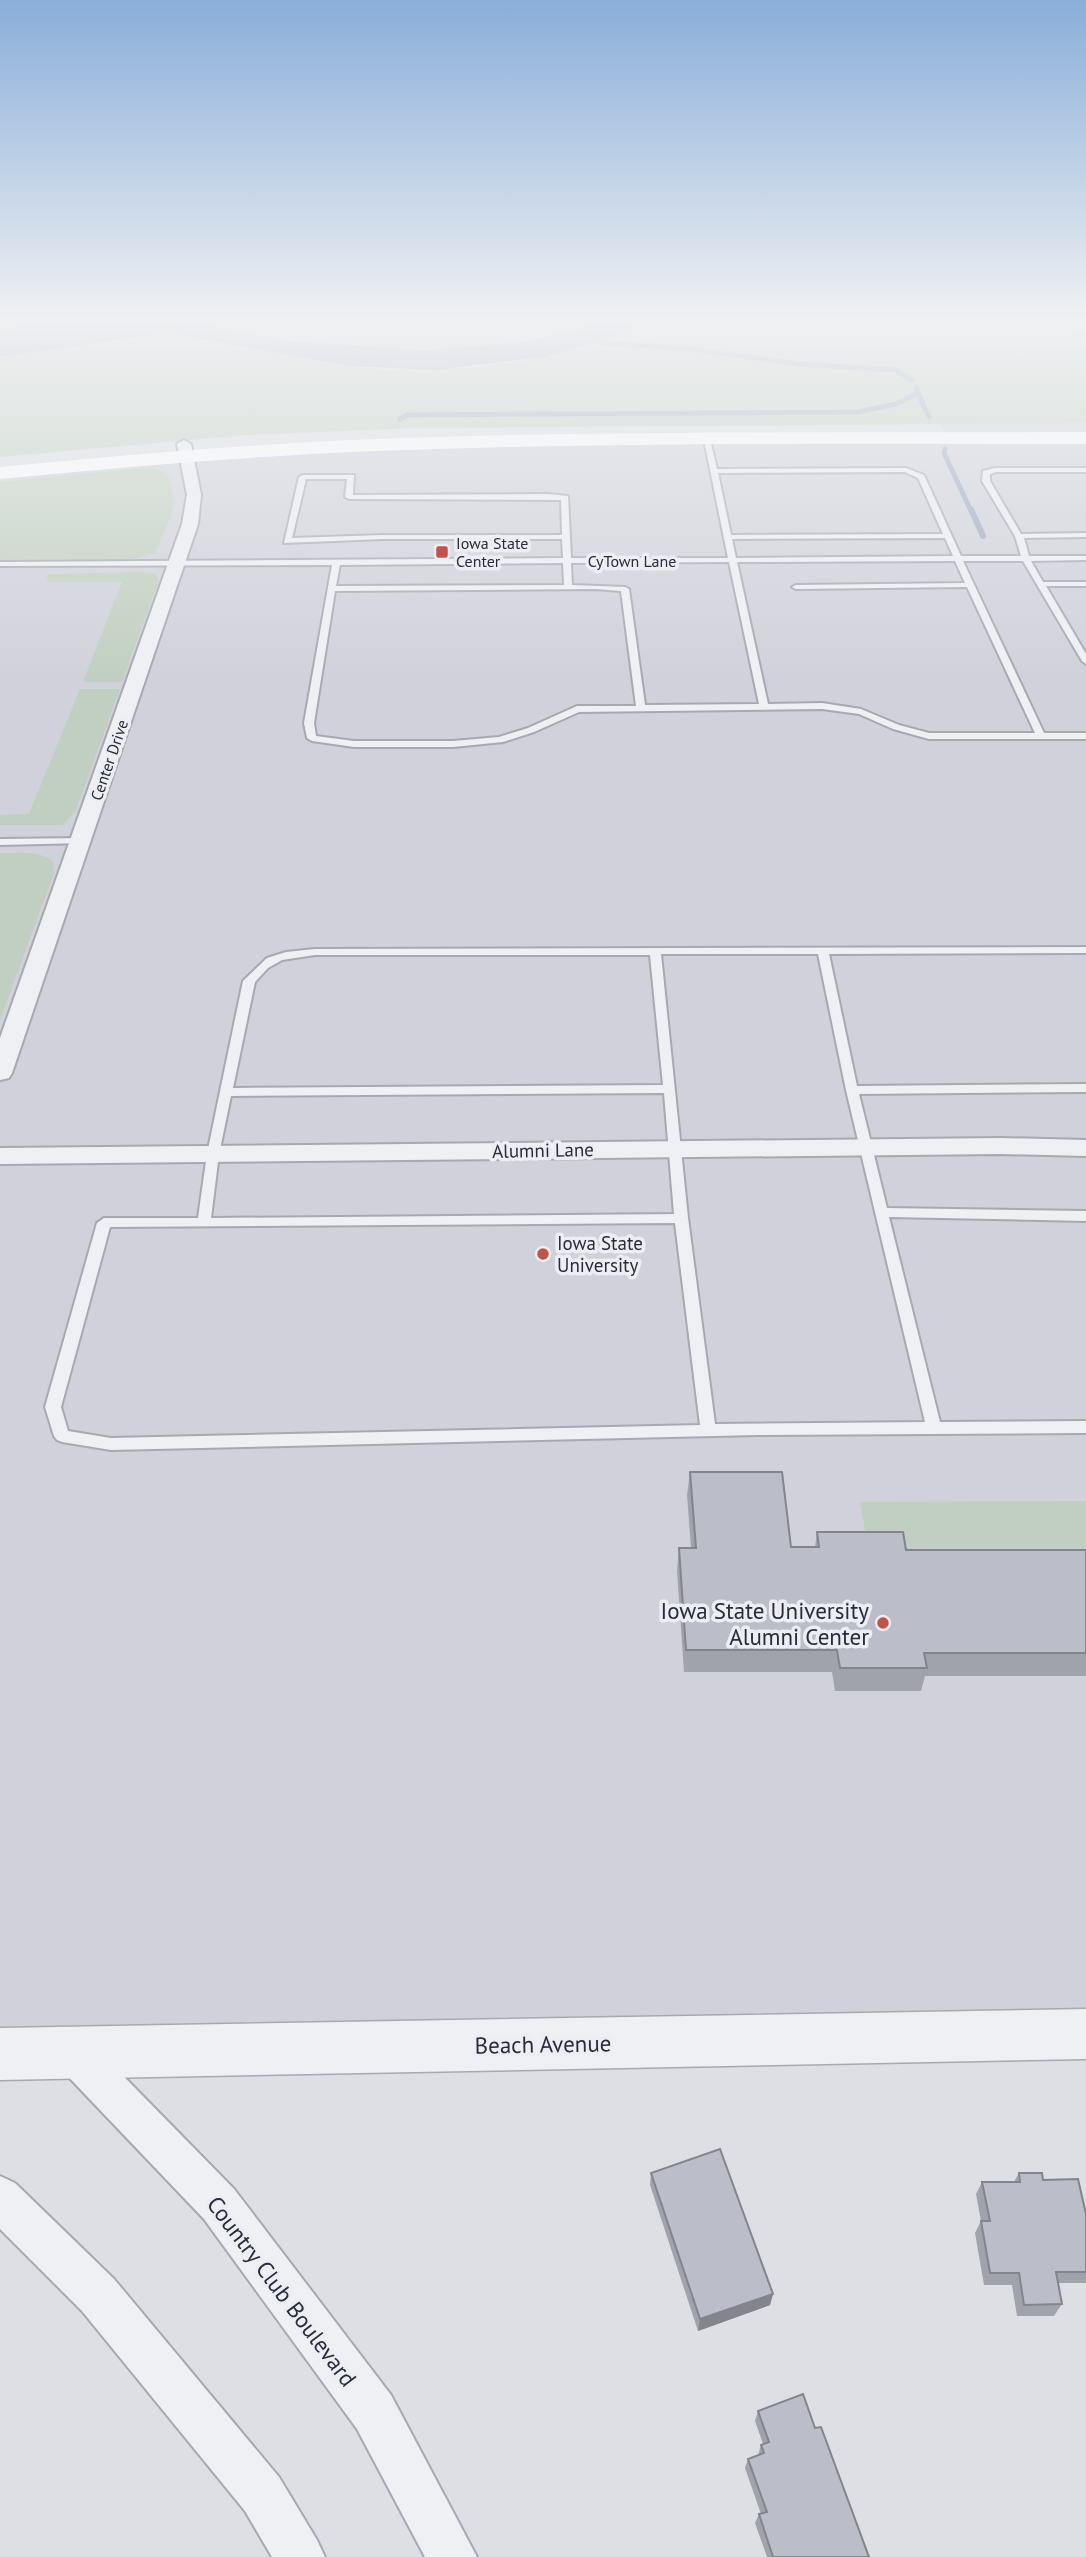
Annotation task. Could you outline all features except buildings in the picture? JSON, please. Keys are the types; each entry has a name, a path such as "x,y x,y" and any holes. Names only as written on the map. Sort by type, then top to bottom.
{"main road":[{"path":"0,473 296,439"},
{"path":"0,460 185,450 388,444 835,439"}],"street":[{"name":"Center Drive","path":"0,1073 194,509 194,495 185,450"},
{"name":"Alumni Lane","path":"0,1156 864,1147 1086,1148"},
{"name":"Beach Avenue","path":"0,2054 1086,2034"},
{"name":"Country Club Boulevard","path":"74,2054 219,2204 374,2412 452,2557"},
{"path":"0,2197 98,2295 262,2494 300,2557"}],"lane":[{"path":"707,440 764,707"},
{"path":"713,471 906,470 921,477 1041,736"},
{"path":"1086,470 995,470 986,473 986,481 1019,536 1026,559 1086,661"},
{"path":"566,537 383,537 287,541 303,477 351,477 349,497 565,498 568,587"},
{"path":"1019,536 1086,535"},
{"path":"727,537 948,536"},
{"name":"CyTown Lane","path":"0,565 1086,558"},
{"path":"336,562 309,723 312,738 373,744 500,740 531,730 577,709 764,707 839,708 861,712 914,733 929,736 1086,736"},
{"path":"1041,584 1086,584"},
{"path":"796,587 970,585"},
{"path":"331,589 625,589 641,708"},
{"path":"0,842 81,841"},
{"path":"204,1222 213,1154 249,981 262,963 281,955 315,952 1086,950"},
{"path":"655,951 681,1218 708,1430"},
{"path":"823,951 864,1147 934,1427"},
{"path":"852,1090 1086,1088"},
{"path":"226,1092 670,1089"},
{"path":"881,1212 1086,1216"},
{"path":"681,1218 104,1223 53,1407 62,1436 111,1444 708,1430 1086,1427"}],"shaded area":[{"name":"Iowa State University","path":"881,439 1086,439 1086,2034 0,2054 0,473 251,452"}],"green space":[{"path":"0,439 198,439 0,457"},
{"path":"152,467 168,474 175,504 156,553 133,559 0,560 0,482"},
{"path":"155,573 159,580 122,682 83,682 122,582 50,582 46,579 49,574"},
{"path":"80,689 120,689 76,810 63,825 0,825 0,815 29,814"},
{"path":"0,853 27,853 47,857 53,861 54,873 0,1020"},
{"path":"1086,1501 1086,1558 869,1551 860,1502"}],"waterway":[{"path":"945,449 944,453 971,511"},
{"path":"971,509 983,536"}],"place":[{"name":"Iowa State Center","path":"442,552"},
{"name":"Iowa State University","path":"543,1254"},
{"name":"Iowa State University Alumni Center","path":"883,1623"}]}
